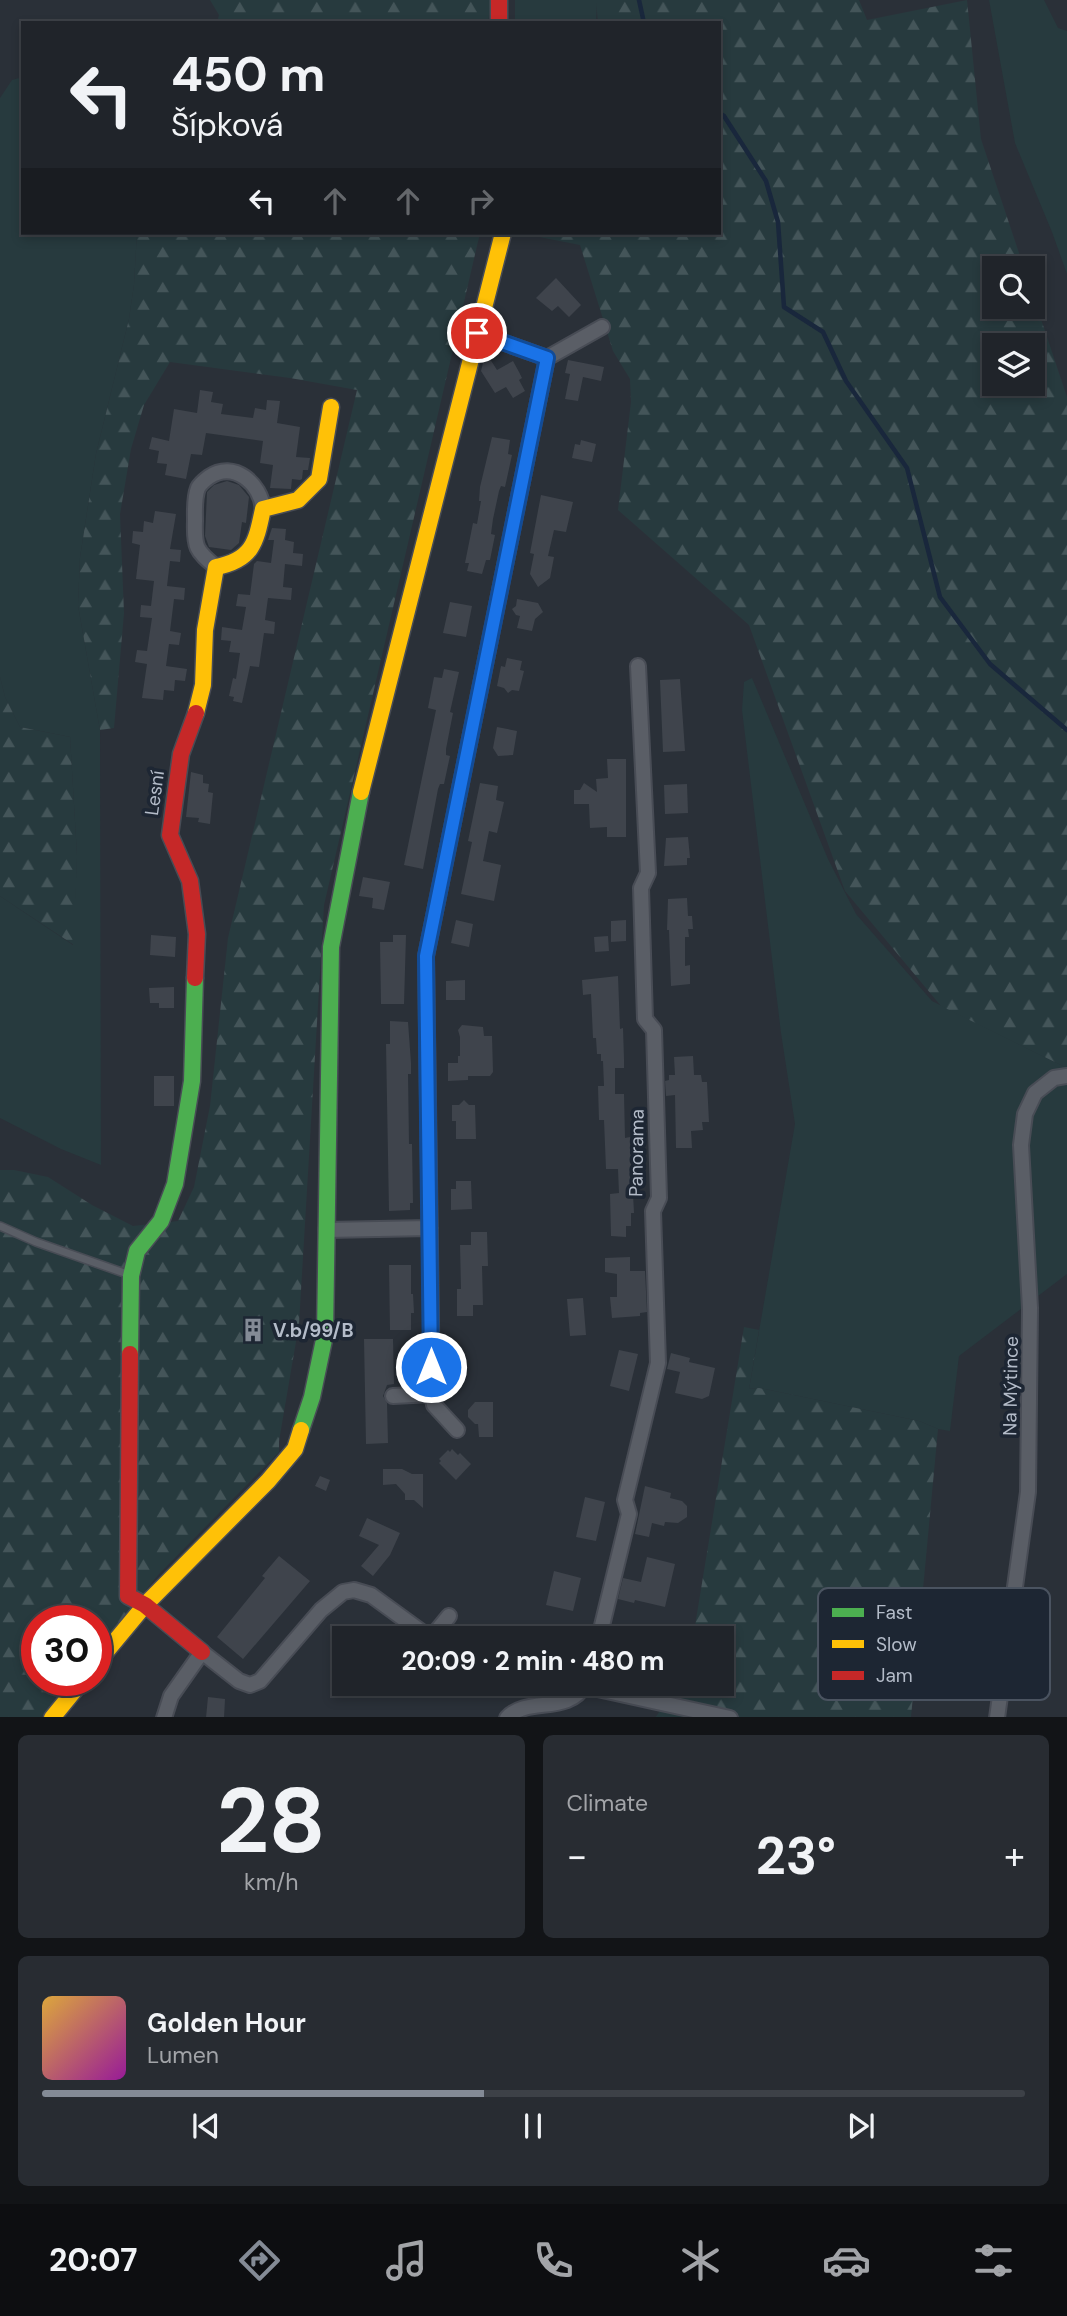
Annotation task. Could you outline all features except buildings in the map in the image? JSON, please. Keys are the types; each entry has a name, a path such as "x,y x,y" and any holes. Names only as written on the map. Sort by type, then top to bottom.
{"street":[{"path":"499,0 499,21"},
{"path":"112,1645 145,1605 268,1481 295,1449 313,1397 325,1335 331,947 360,796 502,235"},
{"path":"477,333 547,358 602,327"},
{"path":"457,1430 434,1405 432,1394 426,956 547,358"},
{"path":"263,509 298,500 319,479 331,407"},
{"path":"221,470 235,472 247,478 258,490 263,509 253,547 245,557 232,565 216,567 196,550 195,500 198,489 203,482 221,470"},
{"name":"Lesní","path":"145,1605 128,1597 131,1276 137,1251 161,1221 175,1184 192,1081 197,934 190,881 170,835 181,754 200,702 203,685 205,629 216,567"},
{"name":"Panorama","path":"602,1626 629,1514 625,1500 658,1363 653,1211 659,1198 654,1030 645,1019 641,888 648,873 638,666"},
{"name":"Na Mýtince","path":"1015,1588 1028,1492 1030,1308 1021,1145 1024,1114 1035,1093 1054,1078 1067,1076"},
{"path":"326,1230 430,1228"},
{"path":"393,1396 432,1394"},
{"path":"145,1605 239,1681 250,1685 260,1681 334,1598 343,1592 354,1590 371,1595 414,1626"},
{"path":"440,1626 449,1615"},
{"path":"164,1717 171,1696 202,1652"},
{"path":"52,1717 70,1696"},
{"path":"507,1717 514,1711 564,1702 575,1696"},
{"path":"635,1696 730,1717"}],"lane":[{"path":"0,1226 36,1242 131,1276"}],"green space":[{"path":"210,0 491,0 488,21 218,21 219,15"},
{"path":"515,0 597,0 596,21 515,21"},
{"path":"596,0 859,0 867,20 967,0 981,139 1020,256 982,256 982,319 1041,319 1067,397 1067,1068 941,1006 845,891 749,625 618,510 631,402 630,379 613,351 580,245 529,235 721,235 721,21 598,21"},
{"path":"989,0 1044,0 1058,28 1067,31 1067,274 1015,143"},
{"path":"21,78 21,235 137,235 129,319 96,454 80,558 78,605 100,730 101,1165 61,1149 0,1118 0,896 73,945 77,856 70,737 20,727 5,697 0,677 0,98 12,80"},
{"path":"137,235 480,235 324,905 299,1324 279,1452 158,1575 112,1631 112,1605 21,1605 21,1696 59,1696 42,1717 0,1717 0,1170 48,1177 92,1205 133,1226 178,1221 194,1187 210,1106 228,938 357,390 170,362 144,405 131,449 120,514 124,613 114,728 100,730 78,605 80,558 96,454 129,319"},
{"path":"0,677 5,697 20,727 70,737 77,856 74,945 0,896"},
{"path":"752,678 828,859 856,914 932,1001 1067,1068 1067,1274 959,1356 950,1431 919,1421 759,1388 749,1389 795,1124 781,1033 742,710 744,682"},
{"path":"744,1327 759,1330 749,1389 759,1388 919,1421 938,1429 923,1588 818,1588 818,1700 913,1700 911,1717 656,1717 671,1696 734,1696 734,1626 695,1626"}],"waterway":[{"path":"639,0 644,21"},
{"path":"721,114 766,181 778,222 784,307 823,332 846,381 907,468 940,597 990,664 1067,730"}],"traffic: fast":[{"path":"301,1430 312,1397 325,1335 331,947 361,792"},
{"path":"130,1354 131,1276 137,1251 161,1221 175,1184 192,1081 195,978"}],"traffic: slow":[{"path":"361,792 502,235"},
{"path":"196,713 203,685 205,630 216,567 238,560 251,548 263,509 298,500 319,479 331,407"},
{"path":"112,1645 145,1605 268,1481 295,1449 301,1430"},
{"path":"53,1717 70,1696"}],"traffic: jam":[{"path":"499,0 499,21"},
{"path":"195,978 197,934 190,881 170,835 181,754 196,713"},
{"path":"130,1354 128,1596 145,1605 202,1652"}],"place":[{"name":"V.b/99/B","path":"253,1330"}],"route":[{"path":"431,1367 426,956 547,358 477,333"}]}
